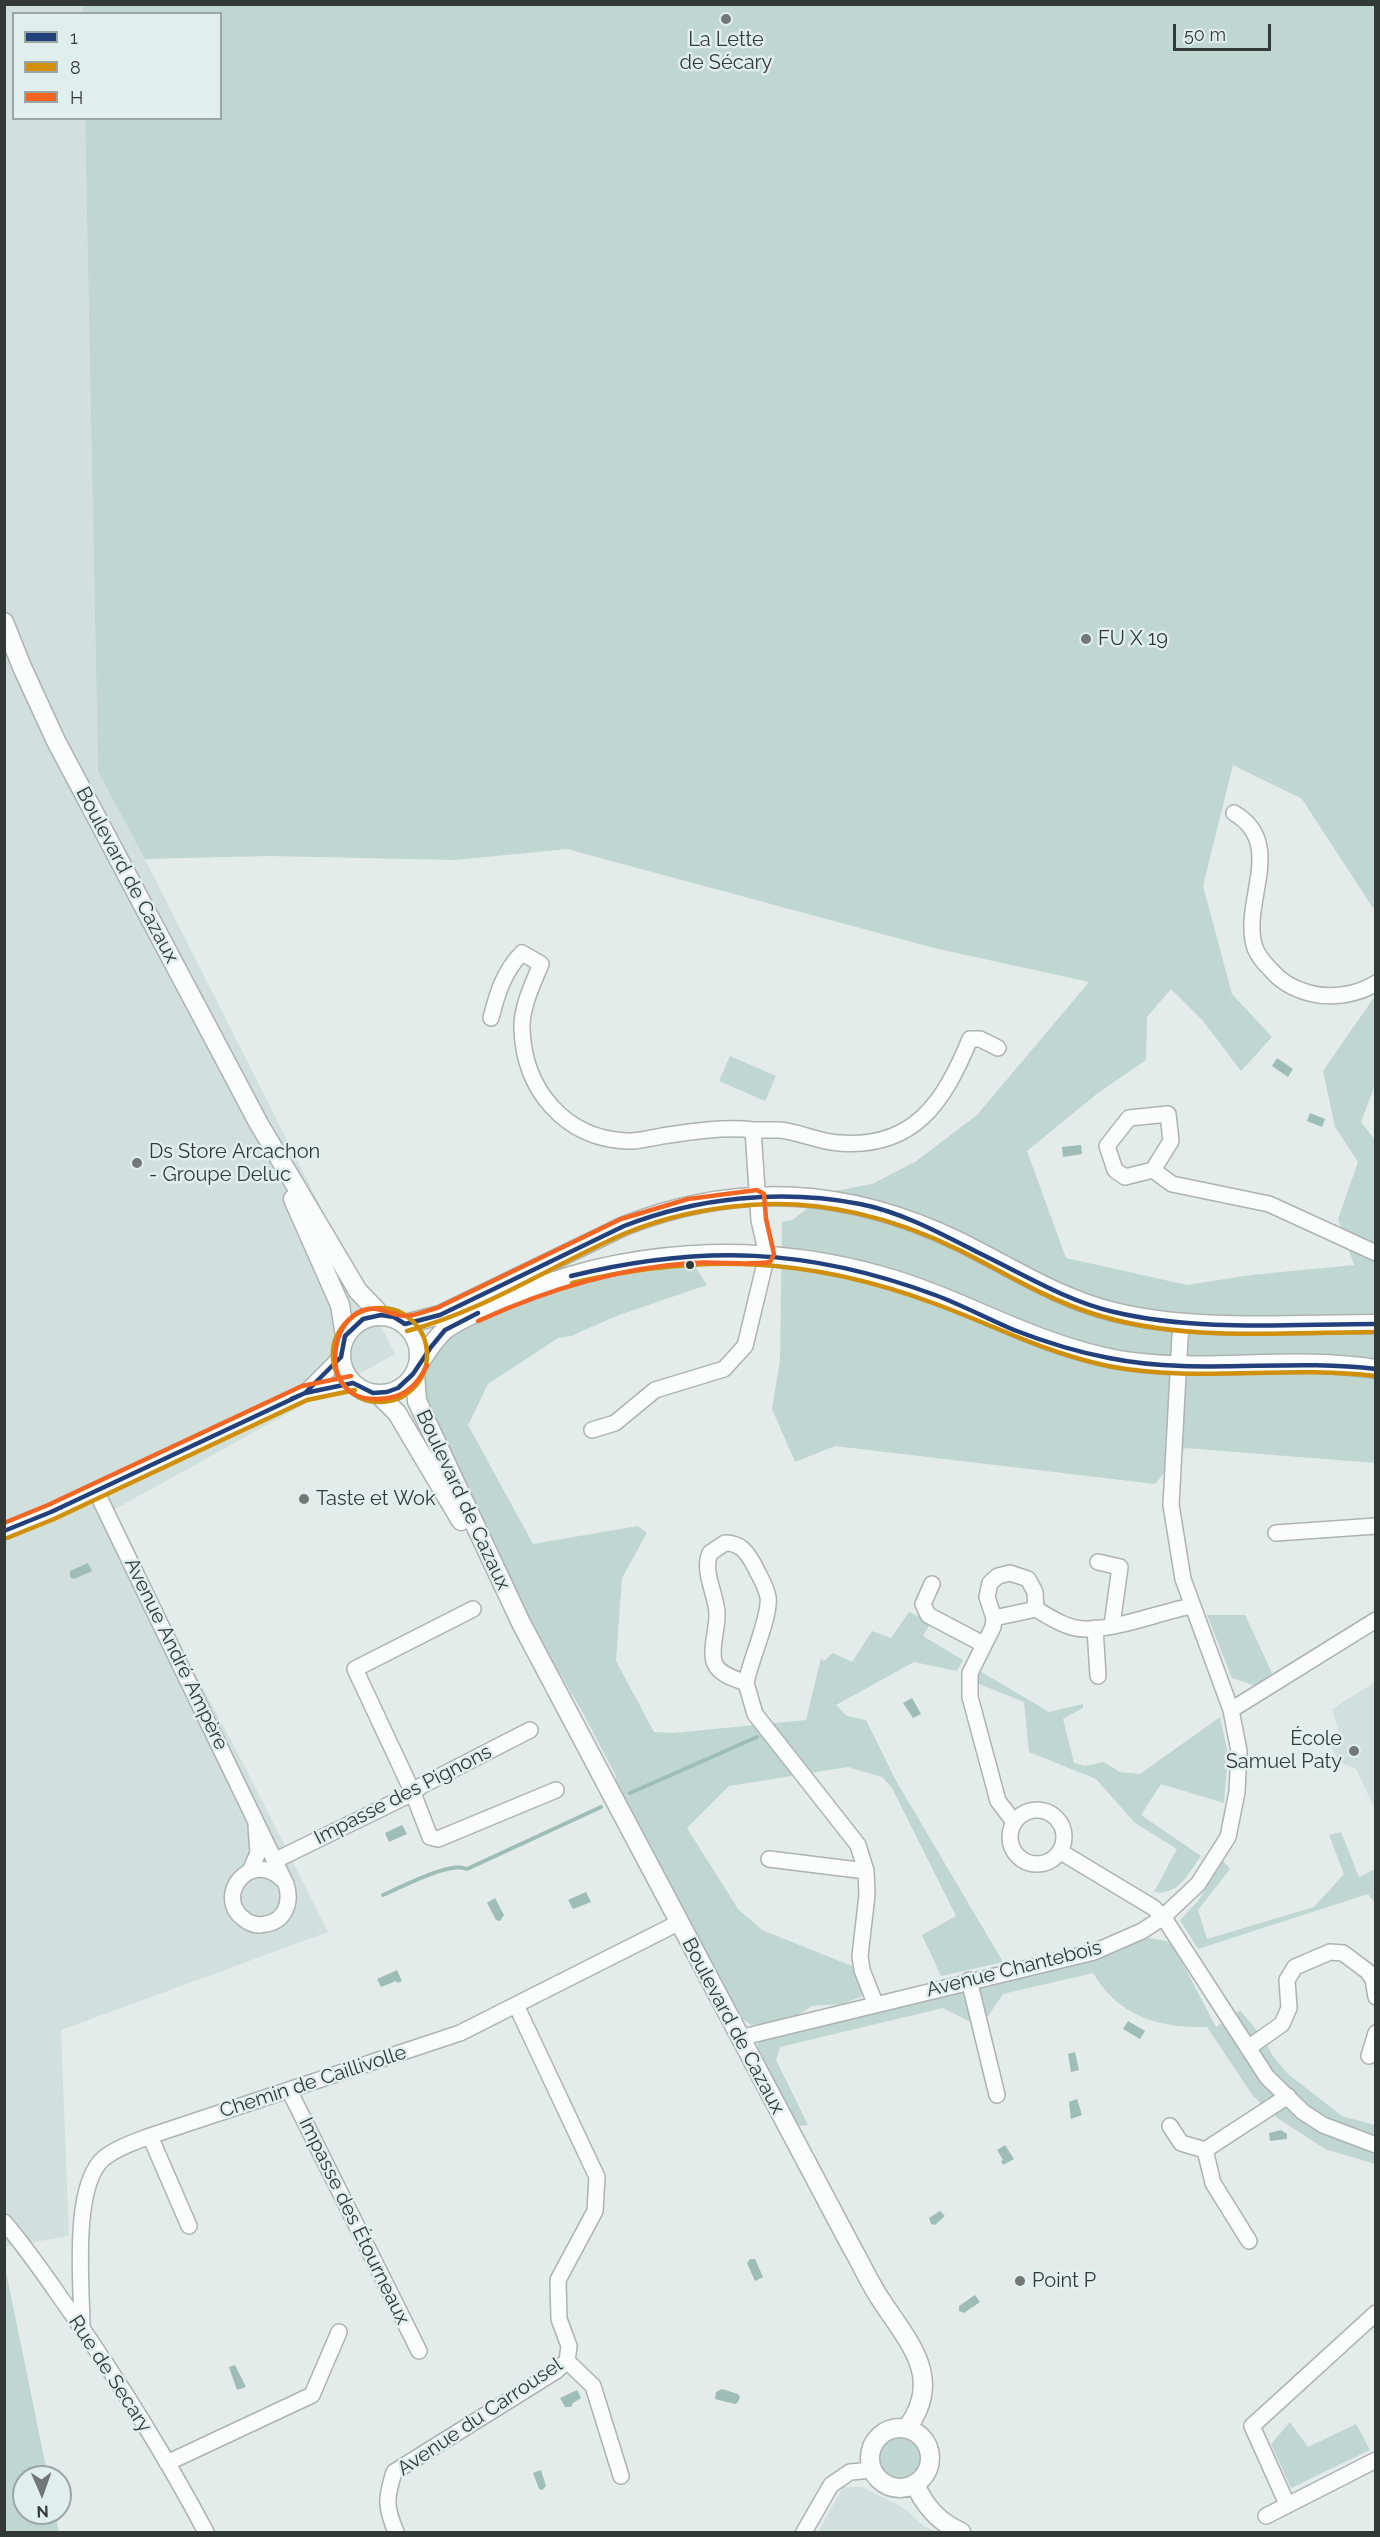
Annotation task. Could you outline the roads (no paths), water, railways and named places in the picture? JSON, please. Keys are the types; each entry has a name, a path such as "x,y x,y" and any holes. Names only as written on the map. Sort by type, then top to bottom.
{"main road":[{"name":"Boulevard de Cazaux","path":"4,622 29,684 56,741 259,1124 358,1292 381,1315"},
{"name":"Boulevard de Cazaux","path":"259,1124 340,1305 345,1336"},
{"path":"405,1324 441,1315 624,1226 650,1216 704,1202 757,1197 816,1198 861,1204 917,1222 1053,1291 1082,1303 1153,1321 1183,1324 1376,1324"},
{"path":"417,1368 418,1341 405,1324 394,1317 381,1315 363,1319 345,1336 341,1357 345,1371 353,1383 360,1389 378,1394 400,1389 417,1368 445,1330 528,1290 622,1263 704,1253 767,1255 813,1261 885,1277 937,1296 1038,1339 1081,1352 1120,1360 1179,1366 1313,1364 1350,1365 1376,1369"},
{"name":"Boulevard de Cazaux","path":"417,1368 417,1401 521,1623 739,2038 879,2296 915,2353 922,2370 923,2389 920,2411 907,2428"},
{"name":"Boulevard de Cazaux","path":"378,1394 397,1413 521,1623"},
{"path":"907,2428 922,2436 930,2451 929,2467 926,2474 915,2484 899,2488 883,2483 873,2470 870,2456 875,2440 889,2429 907,2428"},
{"path":"915,2484 924,2505 949,2527 961,2532"}],"street":[{"path":"1234,813 1247,820 1258,844 1261,865 1252,921 1255,948 1263,961 1278,978 1295,988 1324,996 1366,990 1376,983"},
{"path":"491,1018 499,987 513,962 522,953 541,964 533,984 522,1028 531,1074 556,1114 580,1129 601,1137 628,1142 697,1131 781,1130 836,1143 870,1144 893,1137 927,1114 941,1098 970,1039 980,1039 998,1048"},
{"path":"1168,1114 1171,1141 1153,1170 1125,1177 1115,1170 1107,1146 1129,1118 1168,1114"},
{"path":"592,1430 615,1423 655,1390 723,1369 745,1346 767,1255 759,1220 753,1131"},
{"path":"1153,1170 1172,1184 1269,1204 1376,1253"},
{"name":"Avenue Chantebois","path":"739,2038 969,1980 1094,1952 1142,1931 1162,1918 1198,1884 1228,1837 1237,1792 1239,1751 1232,1710 1183,1579 1171,1505 1183,1324"},
{"path":"304,1393 341,1357"},
{"path":"4,1531 43,1516 304,1393 353,1383"},
{"name":"Avenue André Ampère","path":"96,1491 276,1860 289,1898 285,1912 274,1922 261,1925 254,1924 240,1916 232,1895 238,1880 250,1871 258,1853 255,1817"},
{"path":"1276,1533 1376,1526"},
{"path":"746,1683 718,1670 713,1658 717,1611 707,1565 710,1553 725,1543 736,1544 746,1550 769,1599 767,1612 749,1664 746,1683 755,1714 854,1838 866,1871 867,1895 860,1956 862,1970 875,2003"},
{"path":"1098,1562 1120,1567 1112,1625"},
{"path":"1014,1822 998,1802 970,1697 970,1673 993,1627 994,1618 987,1597 990,1583 998,1576 1010,1573 1028,1579 1035,1592 1036,1609"},
{"path":"932,1584 923,1604 928,1615 983,1644"},
{"path":"994,1618 1036,1609 1059,1623 1086,1630 1192,1606"},
{"path":"473,1609 355,1669 430,1837 438,1839 556,1790"},
{"path":"1232,1710 1376,1620"},
{"path":"1095,1628 1098,1676"},
{"name":"Impasse des Pignons","path":"276,1860 412,1793 421,1786 530,1731"},
{"path":"1039,1810 1056,1817 1065,1834 1061,1852 1049,1862 1042,1864 1025,1862 1012,1849 1010,1840 1014,1822 1029,1811 1039,1810"},
{"path":"1061,1852 1154,1908 1211,1988 1267,2077 1303,2112 1323,2125 1376,2145"},
{"path":"769,1859 866,1871"},
{"path":"250,1871 264,1869 282,1878"},
{"name":"Chemin de Caillivolle","path":"82,2329 81,2215 89,2182 103,2159 125,2146 150,2136 460,2033 678,1923"},
{"path":"1248,2048 1282,2024 1289,2008 1287,1980 1295,1967 1330,1952 1343,1953 1367,1971 1373,1979 1376,1997"},
{"path":"969,1980 997,2095"},
{"name":"Avenue du Carrousel","path":"396,2532 387,2511 386,2497 394,2472 556,2371 567,2361 569,2346 559,2319 558,2280 595,2211 597,2178 516,2005"},
{"path":"1369,2056 1376,2033"},
{"name":"Impasse des Étourneaux","path":"289,2090 419,2351"},
{"path":"1170,2126 1181,2143 1205,2150 1288,2096"},
{"path":"150,2136 189,2226"},
{"path":"1205,2150 1213,2183 1249,2241"},
{"name":"Rue de Secary","path":"4,2222 23,2243 118,2380 166,2463 179,2481 206,2532"},
{"path":"1287,2504 1252,2426 1376,2313"},
{"path":"166,2463 312,2395 339,2332"},
{"path":"567,2361 593,2386 621,2476"},
{"path":"1266,2516 1376,2460"},
{"path":"804,2532 831,2485 850,2472 873,2470"}],"waterway":[{"path":"630,1793 757,1737"},
{"path":"383,1895 438,1872 459,1867 467,1869 601,1807"}],"place":[{"name":"La Lette de Sécary","path":"726,19"},
{"name":"FU X 19","path":"1086,639"},
{"name":"Ds Store Arcachon - Groupe Deluc","path":"137,1163"},
{"name":"Taste et Wok","path":"304,1499"},
{"name":"École Samuel Paty","path":"1354,1751"},
{"name":"Point P","path":"1020,2281"}]}
